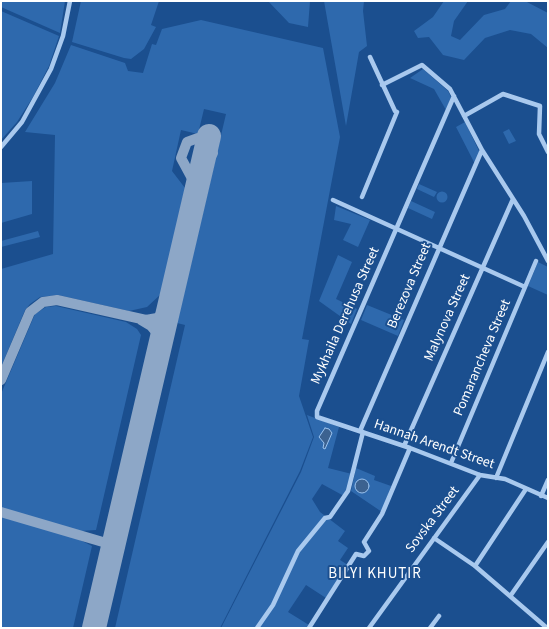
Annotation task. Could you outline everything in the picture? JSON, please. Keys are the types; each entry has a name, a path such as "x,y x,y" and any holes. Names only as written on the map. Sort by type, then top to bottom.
{"street":[{"path":"1,147 22,122 51,69 63,36 70,1"},
{"path":"362,196 398,112 395,111 370,57"},
{"path":"382,85 422,65 450,89 482,150 514,199 548,261"},
{"path":"464,116 503,94 540,106 539,134 547,151"},
{"name":"Mykhaila Derehusa Street","path":"317,411 454,96"},
{"name":"Berezova Street","path":"258,628 278,597 298,551 325,518 330,517 348,491 362,432 482,150"},
{"name":"Malynova Street","path":"404,446 514,199"},
{"path":"333,200 525,287"},
{"name":"Pomarancheva Street","path":"451,463 536,261"},
{"path":"496,478 548,352"},
{"name":"Hannah Arendt Street","path":"317,411 317,417 410,448 480,475 506,478 526,490 548,498"},
{"path":"309,628 356,554 364,556 369,551 364,542 382,514 410,448"},
{"name":"Sovska Street","path":"369,628 480,475"},
{"path":"542,496 548,480"},
{"path":"475,566 526,490"},
{"path":"434,538 475,566 547,627"},
{"path":"511,595 548,542"},
{"path":"430,628 439,616"}],"shaded area":[{"path":"1,1 65,1 60,33 1,7"},
{"path":"81,1 159,1 151,25 156,27 144,49 131,59 72,42"},
{"path":"268,1 310,1 308,27 289,23"},
{"path":"324,1 364,1 363,11 367,46 359,52 346,126"},
{"path":"444,1 468,1 454,21 451,36 460,40 484,15 505,9 511,1 525,1 548,13 548,48 531,34 510,30 485,38 464,60 443,55 429,37 418,38 414,31 433,17"},
{"path":"1,11 59,36 49,66 33,97 17,122 1,140"},
{"path":"201,20 323,48 340,137 302,339 309,340 299,396 313,437 300,471 220,628 115,628 185,325 177,323 226,114 204,109 198,134 181,130 172,171 185,188 161,294 147,307 129,311 58,295 40,297 25,310 1,367 1,269 53,254 55,135 25,132 55,83 71,45 125,63 128,71 143,73 152,44 156,45 162,29"},
{"path":"423,69 448,91 451,97 446,110 434,89 410,78"},
{"path":"465,122 480,153 475,164 456,127"},
{"path":"509,129 516,141 509,144 503,132"},
{"path":"32,181 32,214 1,223 1,183"},
{"path":"419,184 437,192 434,197 417,189"},
{"path":"442,191 448,197 442,203 436,197"},
{"path":"411,201 435,212 432,219 408,208"},
{"path":"336,206 370,220 358,247 343,240 351,224 334,220"},
{"path":"38,231 40,237 1,247 1,241"},
{"path":"338,255 352,262 336,299 357,309 351,324 319,301"},
{"path":"538,262 548,267 548,295 528,286"},
{"path":"367,305 404,320 398,336 361,320"},
{"path":"56,306 126,322 137,329 141,335 96,530 80,531 1,508 1,394 35,314 46,307"},
{"path":"307,415 339,427 328,468 352,474 349,487 344,496 322,484 312,499 320,512 345,531 338,541 348,548 340,560 348,565 326,598 306,585 288,612 309,625 307,628 221,628 301,472 314,437"},
{"path":"325,428 329,429 332,433 325,449 323,448 324,443 319,437"},
{"path":"356,468 375,476 374,480 391,486 382,512 351,491"},
{"path":"362,479 367,481 369,486 367,491 362,493 357,491 355,486 357,481"},
{"path":"1,516 78,539 92,546 73,628 1,628"}],"taxiway":[{"path":"195,197 194,182 181,158 187,142 198,138 209,143 213,153 200,176"},
{"path":"1,380 30,312 43,302 57,300 146,320 157,318 164,312 172,295"},
{"path":"141,320 151,326 157,333 159,350"},
{"path":"1,512 113,545"}],"runway":[{"path":"94,628 209,136"}],"district":[{"name":"BILYI KHUTIR","path":"375,575"}]}
